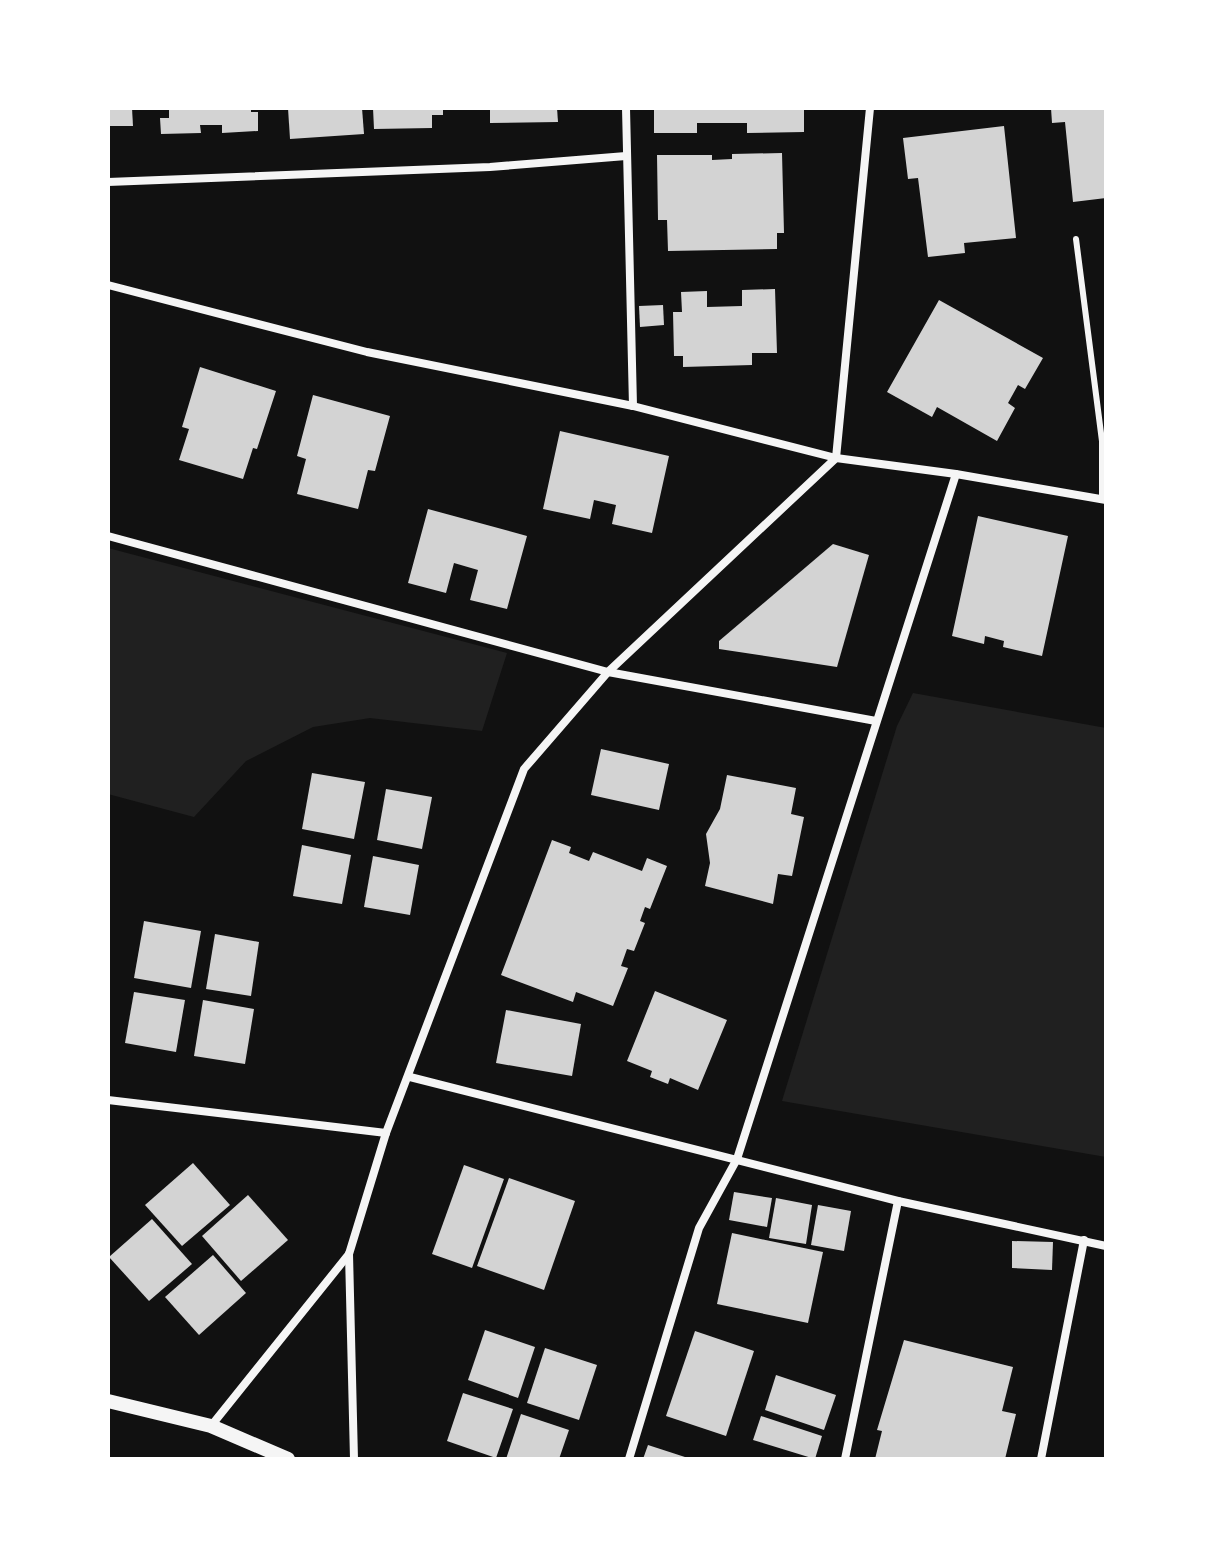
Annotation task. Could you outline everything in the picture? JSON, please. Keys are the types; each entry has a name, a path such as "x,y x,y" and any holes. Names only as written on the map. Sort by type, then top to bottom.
{"street":[{"path":"626,108 633,406"},
{"path":"354,1459 349,1254 386,1133 410,1077 524,769 608,672 836,458 870,108"},
{"path":"108,182 490,167 626,156"},
{"path":"108,285 367,352 633,406 836,458 956,474 1104,500"},
{"path":"629,1459 699,1228 737,1159 956,474"},
{"path":"108,536 608,672 876,721"},
{"path":"410,1077 898,1201 1106,1246"},
{"path":"108,1100 386,1133"},
{"path":"845,1459 898,1201"},
{"path":"1041,1459 1084,1240"},
{"path":"211,1426 349,1254"},
{"path":"108,1401 211,1426 288,1459"}],"lane":[{"path":"1076,239 1102,441 1104,500"}],"shaded area":[{"path":"108,548 507,653 482,731 370,718 313,727 246,761 194,817 108,794"},
{"path":"913,693 1106,728 1106,1157 782,1101 897,726"}],"building":[{"path":"109,108 132,108 133,126 110,126"},
{"path":"169,108 251,108 251,112 258,112 258,131 222,133 222,125 200,125 201,133 161,134 160,118 169,118"},
{"path":"288,108 362,108 364,134 290,139"},
{"path":"373,108 443,108 443,115 432,115 432,128 374,129"},
{"path":"490,108 557,108 558,122 490,123"},
{"path":"654,108 804,108 804,132 747,133 747,123 697,123 697,133 654,133"},
{"path":"1051,108 1106,108 1106,198 1073,202 1065,122 1052,123"},
{"path":"1004,126 1016,238 964,243 965,253 928,257 918,178 908,179 903,138"},
{"path":"782,153 784,233 777,233 777,249 668,251 667,220 658,220 657,155 712,155 712,160 732,159 732,154"},
{"path":"775,289 777,353 752,353 752,365 683,367 683,356 674,356 673,312 682,312 681,292 707,291 707,307 742,306 742,290"},
{"path":"939,300 1043,358 1025,389 1018,385 1008,403 1015,408 997,441 937,407 932,417 887,392"},
{"path":"663,305 664,325 640,327 639,306"},
{"path":"200,367 276,391 257,449 253,448 243,479 179,460 189,429 182,427"},
{"path":"313,395 390,416 375,471 368,470 358,509 297,494 306,459 297,456"},
{"path":"560,431 669,456 652,533 612,524 616,505 594,500 590,519 543,509"},
{"path":"428,509 527,536 507,609 470,600 478,570 454,563 446,593 408,583"},
{"path":"978,516 1068,536 1042,656 1003,647 1004,641 985,636 984,644 952,636"},
{"path":"833,544 869,555 837,667 719,649 719,641"},
{"path":"601,749 669,764 659,810 591,795"},
{"path":"312,773 365,782 354,839 302,829"},
{"path":"727,775 796,788 791,814 804,817 792,876 778,874 773,904 705,886 710,863 706,834 720,809"},
{"path":"386,789 432,797 422,849 377,840"},
{"path":"552,840 571,847 569,853 589,861 593,852 642,871 647,858 667,866 650,909 645,907 640,921 645,923 634,951 627,949 621,966 628,968 613,1006 576,992 573,1002 501,975"},
{"path":"302,845 351,855 342,904 293,896"},
{"path":"373,856 419,865 410,915 364,907"},
{"path":"144,921 201,931 191,988 134,978"},
{"path":"215,934 259,942 251,996 206,989"},
{"path":"655,991 727,1020 698,1090 670,1078 668,1084 650,1077 652,1071 627,1061"},
{"path":"134,992 185,1000 176,1052 125,1043"},
{"path":"203,1000 254,1009 245,1064 194,1056"},
{"path":"506,1010 581,1024 572,1076 496,1063"},
{"path":"193,1163 230,1205 182,1246 145,1205"},
{"path":"464,1165 504,1179 472,1268 432,1254"},
{"path":"509,1178 575,1201 544,1290 477,1266"},
{"path":"734,1192 772,1198 767,1227 729,1220"},
{"path":"248,1195 288,1240 241,1281 202,1236"},
{"path":"776,1198 812,1205 806,1244 769,1238"},
{"path":"818,1205 851,1211 844,1251 811,1245"},
{"path":"152,1219 192,1264 149,1301 109,1257"},
{"path":"732,1233 823,1252 808,1323 717,1304"},
{"path":"1012,1241 1053,1242 1052,1270 1012,1268"},
{"path":"213,1255 246,1293 199,1335 165,1297"},
{"path":"485,1330 535,1347 518,1398 468,1380"},
{"path":"695,1331 754,1351 726,1436 666,1416"},
{"path":"904,1340 1013,1367 1002,1411 1016,1414 1005,1459 875,1459 882,1431 877,1430"},
{"path":"545,1348 597,1365 579,1420 527,1403"},
{"path":"776,1375 836,1395 824,1430 765,1410"},
{"path":"463,1393 513,1409 496,1458 447,1441"},
{"path":"521,1414 569,1430 559,1459 506,1459"},
{"path":"761,1416 822,1436 815,1459 753,1440"},
{"path":"648,1445 688,1458 688,1459 643,1459"}]}
